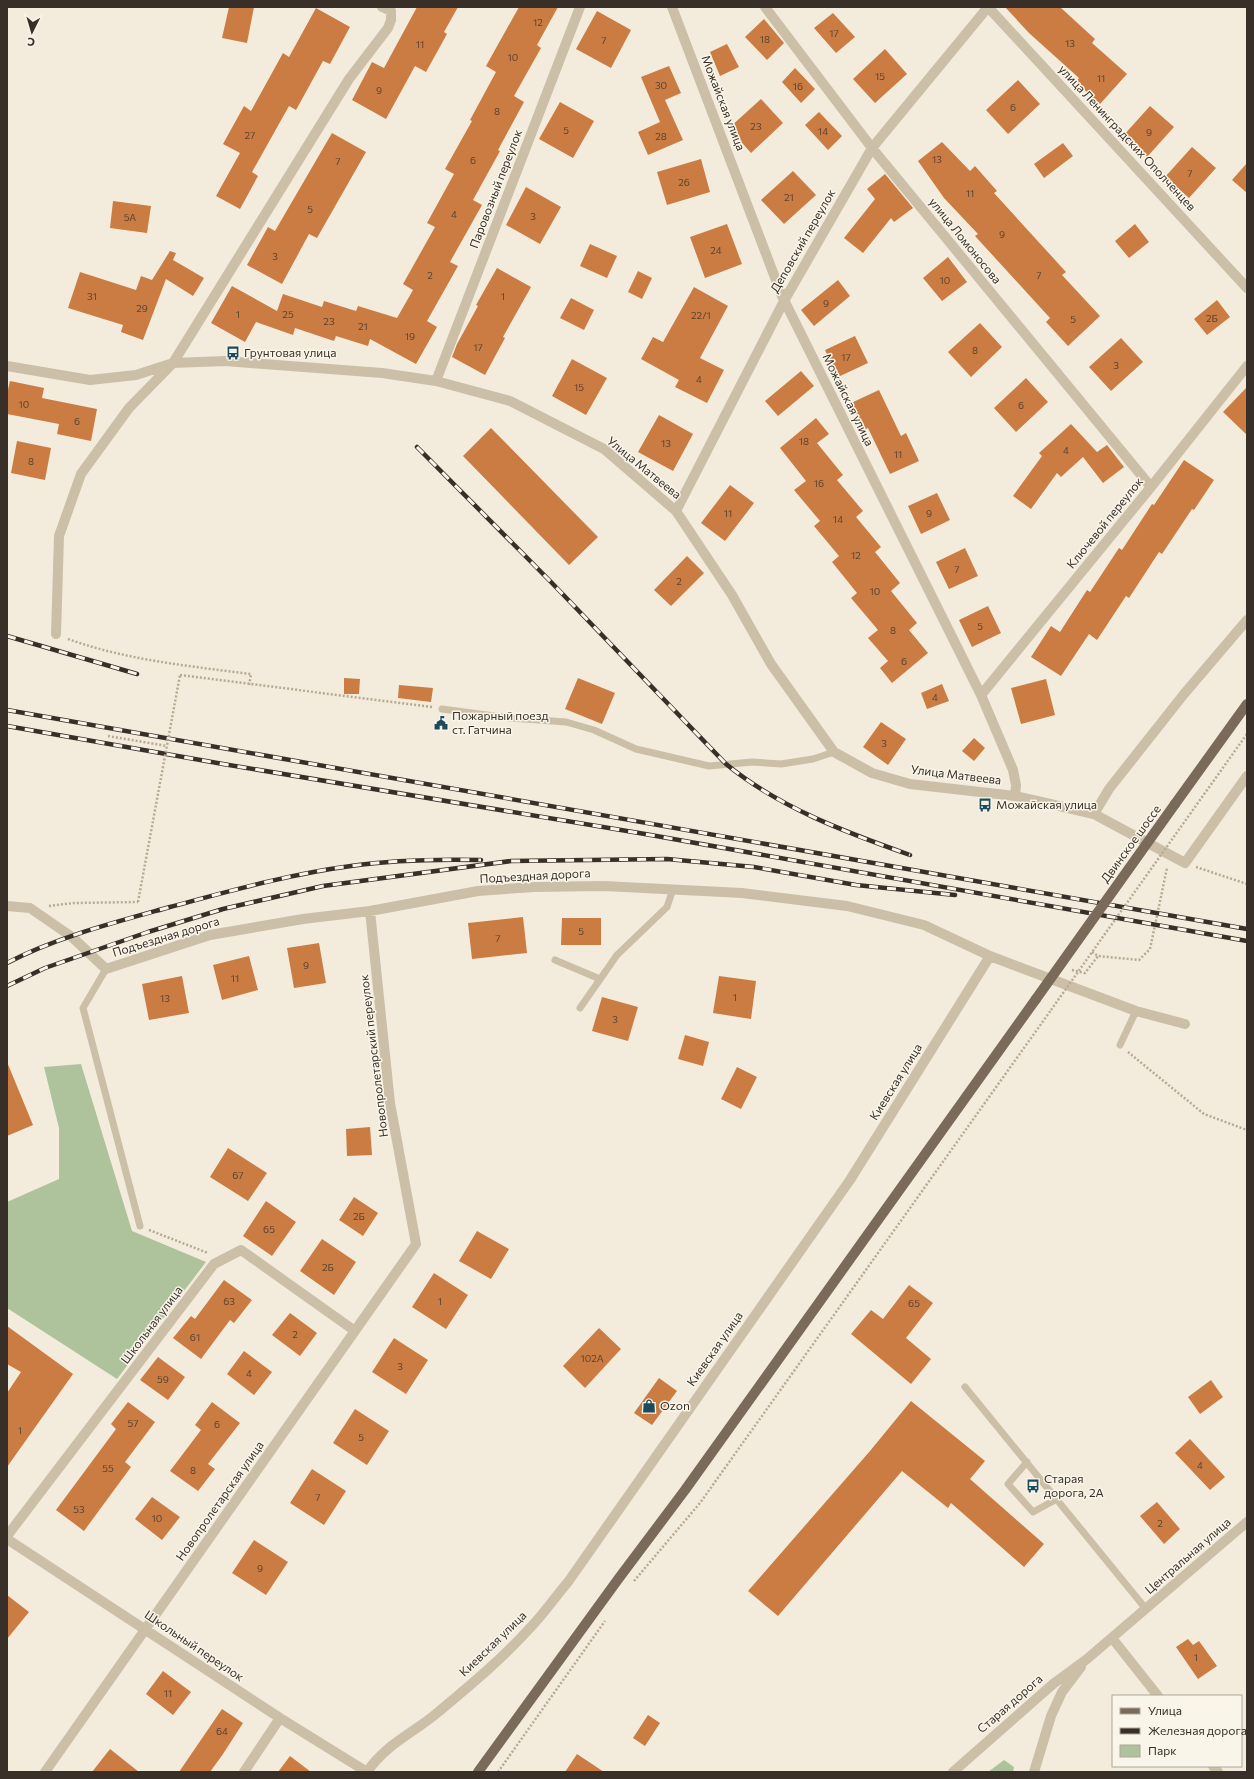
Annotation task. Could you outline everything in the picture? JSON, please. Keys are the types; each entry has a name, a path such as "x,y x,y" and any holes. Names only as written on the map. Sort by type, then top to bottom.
{"main road":[{"name":"Двинское шоссе","path":"478,1772 685,1490 1247,704"}],"street":[{"path":"56,634 59,536 81,474 129,408 173,363 349,79 390,24 391,11 382,7"},
{"name":"Паровозный переулок","path":"436,381 580,7"},
{"name":"Можайская улица","path":"672,7 784,301 981,695 1013,770 1016,785 1014,796"},
{"name":"улица Ломоносова","path":"765,7 872,148 1151,487"},
{"name":"Деповский переулок","path":"676,511 784,301 872,148 988,7"},
{"name":"улица Ленинградских Ополченцев","path":"988,7 1247,288"},
{"name":"Улица Матвеева","path":"7,366 90,380 136,375 173,363 225,360 382,373 436,381 510,401 604,449 676,511 732,595 771,664 834,752 872,773 910,784 1014,796 1094,814 1185,863"},
{"name":"Ключевой переулок","path":"981,695 1151,487 1247,366"},
{"path":"1094,814 1113,783 1184,694 1247,620"},
{"path":"1185,863 1247,776"},
{"name":"Подъездная дорога","path":"30,908 72,937 106,969 210,935 303,919 370,911 478,891 527,887 604,886 742,893 847,906 924,925 990,956 1136,1011 1185,1024"},
{"path":"7,906 30,908"},
{"name":"Новопролетарский переулок","path":"370,911 390,1103 416,1244"},
{"name":"Киевская улица","path":"367,1772 376,1759 387,1748 435,1715 489,1668 530,1629 568,1582 850,1180 990,956"},
{"name":"Новопролетарская улица","path":"45,1772 416,1244"},
{"name":"Школьная улица","path":"7,1536 214,1264 241,1250 355,1331"},
{"name":"Центральная улица","path":"1146,1609 1247,1522"},
{"name":"Школьный переулок","path":"7,1539 280,1718 367,1772"},
{"name":"Старая дорога","path":"953,1772 1053,1684 1087,1659 1146,1609"},
{"path":"1112,1638 1157,1695"},
{"name":"Старая дорога","path":"1034,1772 1051,1716 1062,1692 1087,1659"},
{"path":"244,1772 280,1718"}],"lane":[{"path":"442,709 510,718 566,722 594,730 636,749 709,766 752,762 781,764 813,759 834,752"},
{"path":"580,1008 617,955 667,908 673,889"},
{"path":"555,960 600,979"},
{"path":"106,969 83,1008 140,1226"},
{"path":"1120,1045 1136,1011"},
{"path":"965,1387 1146,1609"},
{"path":"1026,1462 1008,1484 1033,1512 1057,1499"}],"path":[{"path":"56,634 98,650 170,663 251,674 249,685"},
{"path":"30,908 74,903 138,902 180,675 442,709"},
{"path":"631,1586 700,1503 1247,734"},
{"path":"108,736 167,746"},
{"path":"1092,952 1098,956 1139,960 1150,950 1167,867 1154,860"},
{"path":"1185,863 1247,884"},
{"path":"1120,1045 1204,1114 1247,1130"},
{"path":"140,1226 224,1259"},
{"path":"498,1772 608,1618"}],"green space":[{"path":"81,1064 132,1231 206,1262 117,1379 7,1308 7,1202 59,1179 59,1128 44,1067"},
{"path":"1004,1760 1014,1767 1013,1772 988,1772"}],"building":[{"path":"229,7 254,7 247,43 222,38"},
{"path":"417,7 458,7 444,32 447,34 426,72 415,66 386,119 352,100 372,62 384,68"},
{"path":"519,7 558,7 537,45 541,48 514,96 524,102 498,150 500,151 473,200 482,205 450,262 458,266 427,321 437,327 416,364 370,339 368,346 336,336 334,341 295,328 293,335 256,322 245,342 211,323 232,286 277,311 283,294 322,307 324,301 356,311 358,306 397,318 413,290 403,284 435,227 427,223 454,174 445,169 472,121 470,120 496,72 486,66"},
{"path":"1005,7 1060,7 1095,39 1092,43 1127,74 1100,104 1076,82 1079,78 1029,33"},
{"path":"316,8 350,27 330,64 323,61 296,110 289,106 252,172 258,176 240,209 216,196 240,153 223,144 244,106 251,111 283,53 289,57"},
{"path":"597,11 631,30 611,68 576,49"},
{"path":"833,13 855,37 836,53 814,28"},
{"path":"764,19 784,43 767,60 745,37"},
{"path":"727,44 739,67 720,76 710,52"},
{"path":"885,49 907,74 875,103 853,79"},
{"path":"669,66 681,93 665,100 683,140 648,155 638,132 660,122 641,77"},
{"path":"795,68 815,89 801,103 782,82"},
{"path":"1018,80 1040,104 1008,134 986,110"},
{"path":"761,99 783,123 751,153 729,128"},
{"path":"560,102 594,121 573,158 539,139"},
{"path":"1150,106 1174,127 1147,157 1123,136"},
{"path":"819,112 842,136 828,150 805,125"},
{"path":"332,133 366,152 317,238 309,234 282,284 247,265 268,227 275,231"},
{"path":"942,142 970,171 975,166 997,191 994,193 1066,272 1062,275 1100,316 1068,346 1046,322 1050,318 975,236 978,234 944,198 918,161"},
{"path":"1063,143 1073,156 1044,178 1034,164"},
{"path":"1192,147 1216,168 1189,198 1165,177"},
{"path":"701,159 710,192 667,205 657,172"},
{"path":"1247,163 1247,193 1232,180"},
{"path":"793,171 816,195 784,224 761,200"},
{"path":"885,174 913,208 894,222 891,218 863,253 844,238 875,199 867,189"},
{"path":"526,187 561,207 540,244 506,225"},
{"path":"113,201 151,206 147,233 110,228"},
{"path":"727,224 742,264 705,278 690,237"},
{"path":"1135,224 1149,242 1129,258 1115,241"},
{"path":"590,244 617,256 607,278 580,266"},
{"path":"170,251 176,253 173,260 204,278 193,296 166,279 143,340 121,332 123,325 68,308 80,272 136,290 141,276 152,280"},
{"path":"948,257 967,282 942,301 923,278"},
{"path":"497,268 531,287 503,337 505,338 485,375 452,357 457,344 478,306 476,305"},
{"path":"638,271 652,278 642,299 628,292"},
{"path":"838,280 850,296 814,326 801,310"},
{"path":"694,287 728,306 700,358 724,370 707,403 675,387 679,380 641,359 653,337 663,342"},
{"path":"571,298 594,310 584,330 560,318"},
{"path":"1217,300 1230,317 1207,335 1194,319"},
{"path":"980,323 1002,347 971,377 948,352"},
{"path":"855,336 868,363 838,377 825,350"},
{"path":"1121,338 1143,362 1111,391 1089,367"},
{"path":"572,359 607,378 586,415 552,396"},
{"path":"801,371 814,386 778,416 765,401"},
{"path":"1026,378 1048,402 1016,432 994,408"},
{"path":"10,381 44,388 42,398 97,409 91,441 57,434 59,424 7,414 7,394"},
{"path":"1247,387 1247,435 1223,412"},
{"path":"879,390 901,436 906,433 919,461 890,474 868,428 864,430 851,403"},
{"path":"659,415 693,434 673,471 638,452"},
{"path":"816,418 829,434 817,443 843,475 837,480 863,511 856,517 881,547 875,552 900,583 891,591 917,623 909,630 928,653 892,683 880,668 888,661 868,638 878,630 851,598 857,593 832,562 839,556 814,526 820,521 794,490 806,481 780,448"},
{"path":"1071,424 1097,452 1107,445 1124,467 1103,483 1083,457 1061,477 1057,473 1031,509 1013,496 1042,456 1039,453"},
{"path":"491,428 598,537 569,565 463,456"},
{"path":"17,441 51,448 45,480 11,473"},
{"path":"1184,460 1214,480 1194,510 1192,509 1162,554 1159,552 1129,598 1126,596 1097,640 1089,634 1061,676 1031,657 1051,626 1060,632 1087,590 1090,592 1119,548 1122,550 1152,504 1154,505"},
{"path":"730,485 754,503 725,541 701,523"},
{"path":"937,493 950,520 921,534 908,506"},
{"path":"965,548 978,576 949,589 936,562"},
{"path":"687,556 704,573 671,606 654,590"},
{"path":"988,606 1001,633 972,647 959,620"},
{"path":"344,678 360,679 359,694 344,694"},
{"path":"578,678 615,693 602,724 565,709"},
{"path":"1046,679 1055,715 1021,724 1011,688"},
{"path":"942,684 949,701 927,709 921,693"},
{"path":"399,685 433,688 431,702 398,698"},
{"path":"881,722 906,739 888,765 863,747"},
{"path":"974,738 985,748 974,761 962,751"},
{"path":"523,917 527,953 472,959 468,923"},
{"path":"562,918 601,918 601,945 561,945"},
{"path":"319,943 326,983 294,988 287,948"},
{"path":"249,956 258,990 222,1000 213,965"},
{"path":"182,976 189,1013 149,1020 142,984"},
{"path":"719,976 756,981 751,1019 713,1013"},
{"path":"602,997 638,1007 628,1041 592,1031"},
{"path":"685,1035 709,1042 703,1066 678,1059"},
{"path":"7,1062 33,1125 7,1136"},
{"path":"737,1067 757,1077 741,1109 721,1099"},
{"path":"370,1127 372,1155 347,1156 346,1129"},
{"path":"228,1148 267,1173 248,1201 210,1177"},
{"path":"354,1197 378,1213 363,1236 339,1220"},
{"path":"266,1201 296,1222 272,1256 243,1236"},
{"path":"477,1231 509,1249 491,1279 459,1261"},
{"path":"322,1239 356,1262 334,1295 300,1271"},
{"path":"434,1273 468,1295 446,1329 412,1307"},
{"path":"224,1280 252,1300 234,1323 230,1320 201,1359 173,1338 191,1316 195,1319"},
{"path":"909,1285 933,1303 906,1338 931,1359 911,1384 851,1334 871,1310 883,1319"},
{"path":"290,1313 317,1333 300,1356 272,1335"},
{"path":"7,1326 73,1374 7,1467 7,1393 21,1372 7,1364"},
{"path":"599,1328 621,1349 585,1388 563,1366"},
{"path":"394,1338 428,1360 406,1394 372,1372"},
{"path":"244,1351 272,1372 254,1395 227,1374"},
{"path":"158,1357 185,1377 168,1400 140,1380"},
{"path":"659,1378 677,1391 652,1425 634,1413"},
{"path":"1211,1380 1223,1397 1200,1414 1188,1397"},
{"path":"911,1401 985,1461 970,1479 1044,1544 1024,1567 951,1503 948,1508 902,1471 778,1616 748,1591 870,1451"},
{"path":"128,1402 155,1422 125,1462 131,1467 84,1531 56,1510 116,1429 111,1424"},
{"path":"212,1402 240,1423 208,1464 215,1469 198,1491 170,1471 201,1430 195,1425"},
{"path":"355,1409 389,1431 367,1465 333,1443"},
{"path":"1190,1439 1225,1477 1210,1490 1175,1453"},
{"path":"312,1469 346,1491 324,1525 290,1503"},
{"path":"152,1497 180,1517 162,1540 135,1519"},
{"path":"1157,1502 1180,1529 1164,1544 1140,1516"},
{"path":"254,1540 288,1562 266,1595 232,1573"},
{"path":"7,1595 29,1612 7,1639"},
{"path":"1188,1639 1193,1645 1199,1641 1217,1666 1198,1679 1176,1647"},
{"path":"163,1671 191,1692 173,1715 146,1694"},
{"path":"222,1709 243,1723 223,1754 210,1772 179,1772"},
{"path":"648,1715 660,1723 645,1746 633,1738"},
{"path":"110,1749 139,1772 92,1772"},
{"path":"577,1754 604,1772 565,1772"},
{"path":"290,1756 311,1772 278,1772"}],"railway":[{"path":"417,447 551,582 726,764 768,794 791,806 837,828 910,855"},
{"path":"7,636 137,674"},
{"path":"7,710 1247,929"},
{"path":"7,726 223,764 645,834 1247,941"},
{"path":"7,986 45,968 148,932 223,909 323,886 511,861 667,859 754,867 856,885 955,895"},
{"path":"7,963 46,945 108,924 283,878 328,869 383,862 481,860"}],"place":[{"name":"Грунтовая улица","path":"233,353"},
{"name":"Пожарный поезд ст. Гатчина","path":"441,723"},
{"name":"Можайская улица","path":"985,805"},
{"name":"Ozon","path":"649,1406"},
{"name":"Старая дорога, 2А","path":"1033,1486"}]}
